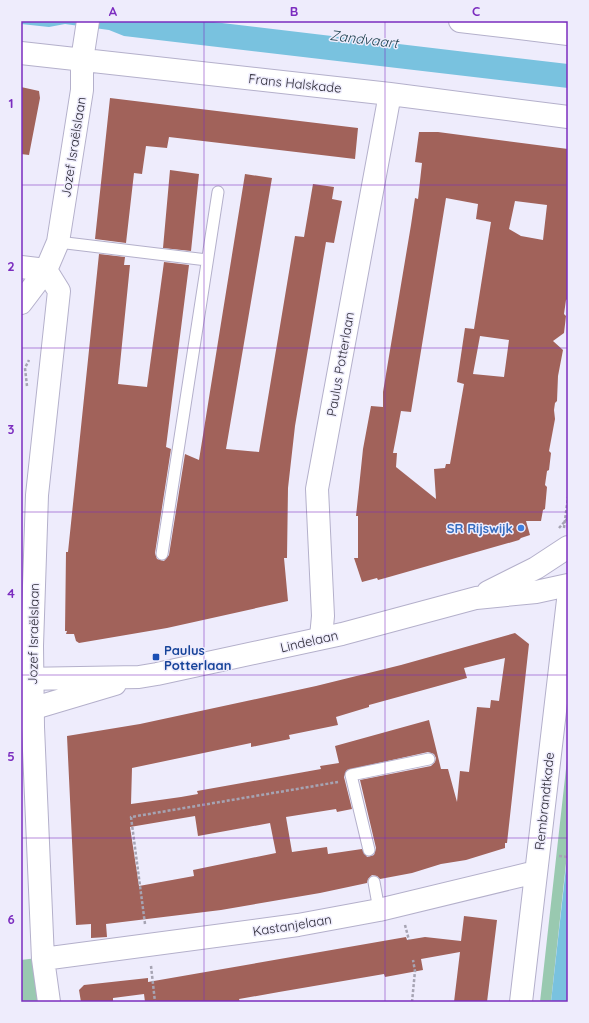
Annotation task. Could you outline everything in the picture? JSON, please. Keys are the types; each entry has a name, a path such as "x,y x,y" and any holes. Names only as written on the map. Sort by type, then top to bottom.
{"street":[{"name":"Jozef Israëlslaan","path":"21,303 46,270 58,242 82,90 83,55 88,21"},
{"path":"460,21 568,34"},
{"name":"Frans Halskade","path":"21,53 83,55 568,117"},
{"name":"Paulus Potterlaan","path":"322,627 318,489 390,94"},
{"path":"21,267 46,270"},
{"name":"Jozef Israëlslaan","path":"46,270 59,291 37,495 27,678 27,711 43,959 49,1002"},
{"name":"Lindelaan","path":"476,598 536,568 568,547"},
{"name":"Lindelaan","path":"27,711 139,677 231,658 322,627 342,634 476,598 536,592 568,585"},
{"name":"Rembrandtkade","path":"521,1002 568,600"},
{"name":"Lindelaan","path":"27,678 139,677"},
{"name":"Kastanjelaan","path":"43,959 298,925 379,910 536,872"}],"lane":[{"path":"162,554 218,192"},
{"path":"58,242 207,260"},
{"path":"369,850 351,775 429,759"},
{"path":"374,882 379,910"}],"path":[{"path":"155,1002 131,817 352,780"},
{"path":"562,856 568,857"},
{"path":"412,1002 415,971 413,960"}],"green space":[{"path":"568,751 568,845 551,1002 540,1002"},
{"path":"37,958 42,1002 21,1002 21,960"}],"water":[{"path":"21,21 205,21 568,64 568,88 124,36 109,30 65,24 49,27 21,24"},
{"path":"568,849 568,1002 551,1002"}],"building":[{"path":"21,87 39,91 40,98 29,155 21,154"},
{"path":"110,98 358,128 355,159 169,137 167,148 146,146 142,174 134,173 126,243 95,239"},
{"path":"419,132 438,132 568,149 568,299 566,300 564,314 566,316 564,333 553,341 563,350 558,376 557,401 555,403 554,410 555,419 549,451 551,453 549,470 547,471 545,485 547,487 545,509 543,510 541,521 526,521 530,535 519,540 378,580 377,578 362,582 354,558 358,558 358,516 356,516 363,449 371,406 383,407 383,392 415,198 418,199 422,163 415,162","holes":["446,198 478,204 476,219 491,222 474,329 465,328 457,382 464,384 450,464 446,464 445,468 434,469 436,499 396,467 397,453 393,453 401,411 411,412","515,201 547,205 543,240 521,236 509,229","480,336 509,340 504,377 473,374"]},
{"path":"170,170 199,174 191,251 163,248"},
{"path":"245,174 272,178 226,449 259,452 295,236 304,237 313,184 334,187 332,199 342,201 334,243 326,242 295,426 288,488 287,558 284,558 288,601 167,628 79,643 76,641 74,634 66,634 67,631 65,631 66,552 68,552 99,254 125,257 124,265 130,265 118,384 147,387 164,262 189,265 166,447 171,449 155,553 157,559 164,561 169,555 185,454 199,460"},
{"path":"515,633 529,644 507,843 505,843 505,848 466,860 441,864 412,873 380,879 377,876 372,875 368,879 367,883 320,893 221,910 106,924 107,937 91,938 91,924 76,925 67,736 140,724 316,686 401,665","holes":["505,658 499,701 491,700 490,708 477,707 469,772 460,771 457,802 448,769 441,769 429,720 335,746 339,763 320,766 321,769 197,791 198,794 131,804 132,768 251,743 251,747 290,739 289,735 338,725 336,717 369,707 369,705 467,678 464,668","428,752 434,754 436,758 435,762 431,766 360,780 376,848 374,855 367,857 362,849 328,854 327,847 292,852 286,817 336,809 337,812 352,809 344,777 347,770","195,816 198,836 270,823 276,853 193,870 194,876 139,886 130,827"]},
{"path":"464,916 497,920 487,1002 454,1002 460,952 421,959 423,970 385,977 384,974 239,999 240,1002 145,1002 144,994 113,998 113,1002 81,1002 79,990 84,985 148,978 148,982 406,937 407,940 425,937 461,941"}],"place":[{"name":"SR Rijswijk","path":"521,528"},
{"name":"Paulus Potterlaan","path":"156,657"}],"water label":[{"name":"Zandvaart","path":"364,39"}]}
